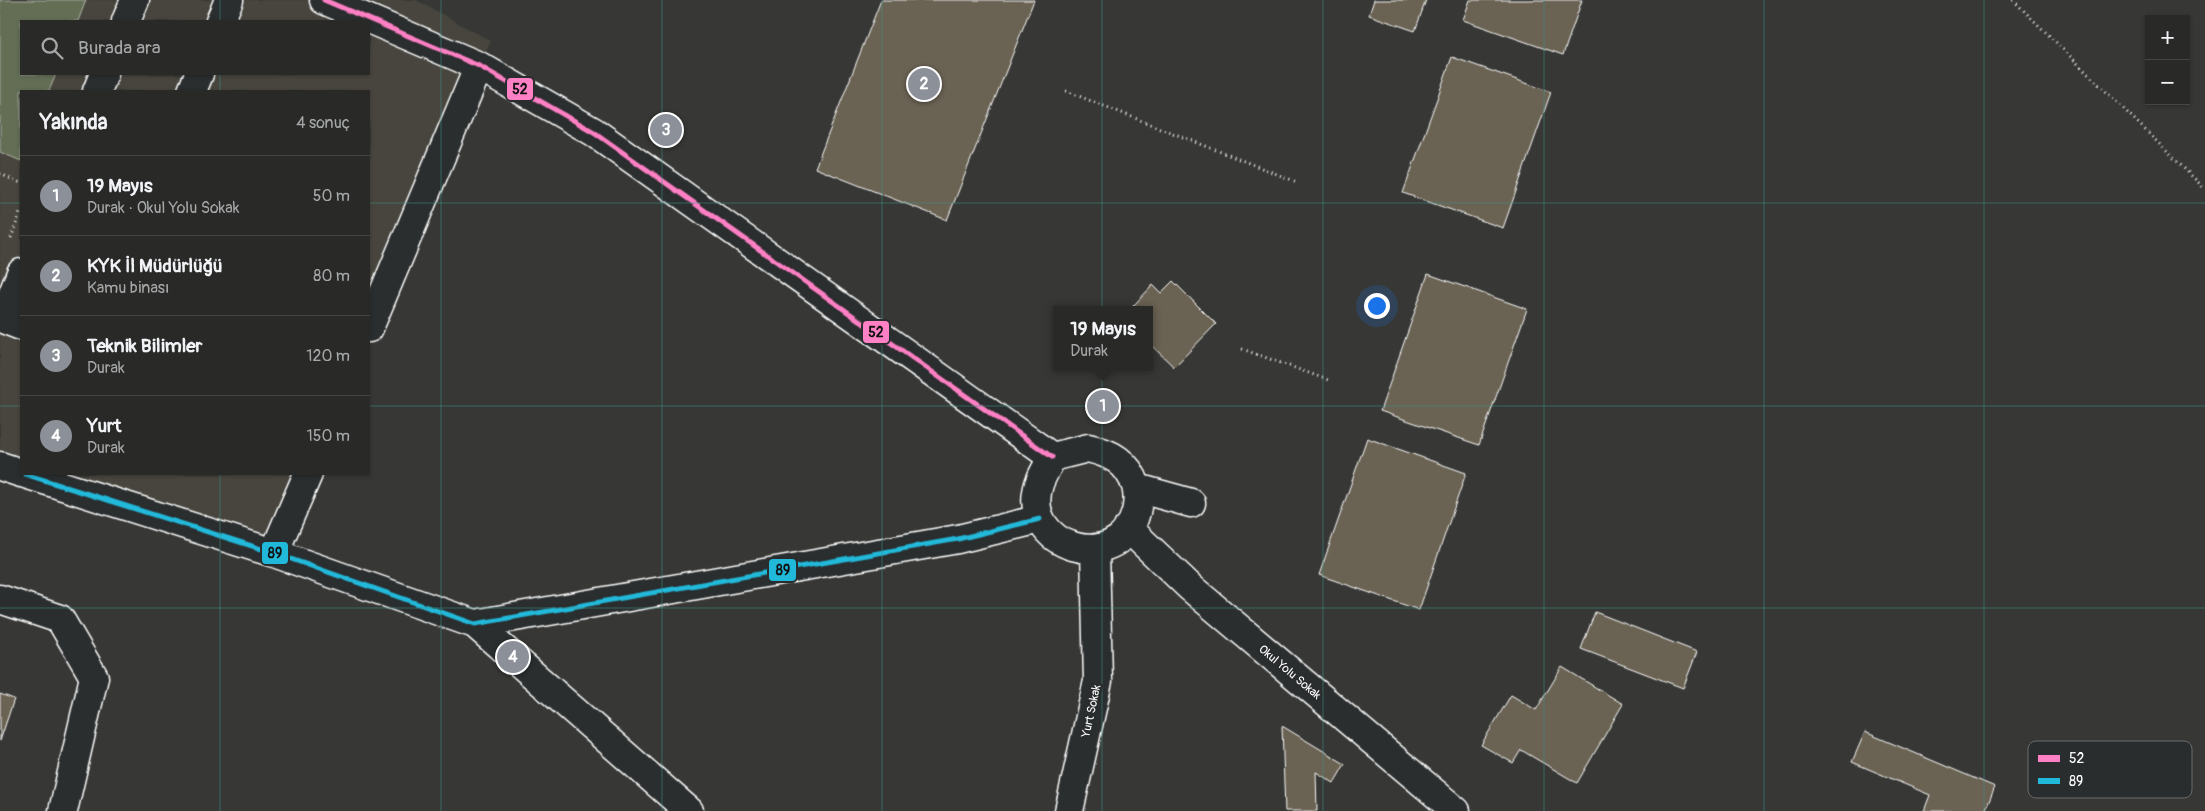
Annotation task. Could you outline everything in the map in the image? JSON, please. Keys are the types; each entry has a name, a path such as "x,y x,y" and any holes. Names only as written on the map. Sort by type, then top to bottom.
{"street":[{"path":"126,20 135,0"},
{"path":"220,20 229,0"},
{"path":"324,0 479,66 602,137 1052,457 1088,448 1104,452 1119,459 1130,472 1137,488 1138,504 1134,520 1124,534 1111,544 1095,549 1078,549 1062,543 1049,533 1040,519 1037,502 1038,486 1052,457"},
{"path":"370,326 479,66"},
{"path":"97,90 104,75"},
{"path":"192,90 199,75"},
{"path":"20,276 3,319 20,326"},
{"path":"0,466 20,472"},
{"path":"28,475 274,553 475,624 689,811"},
{"path":"274,553 308,475"},
{"path":"1137,488 1191,503"},
{"path":"475,624 958,539 1040,519"},
{"name":"Okul Yolu Sokak","path":"1128,528 1233,624 1456,811"},
{"name":"Yurt Sokak","path":"1069,811 1098,681 1095,549"},
{"path":"0,600 60,619 94,677 63,811"}],"path":[{"path":"2013,0 2205,189"},
{"path":"1066,91 1297,182"},
{"path":"0,174 20,183"},
{"path":"9,244 20,213"},
{"path":"1242,349 1331,382"}],"shaded area":[{"path":"0,0 416,0 491,41 370,309 370,90 20,90 20,473 0,466"},
{"path":"28,475 295,475 261,549"}],"green space":[{"path":"0,0 86,0 78,20 20,20 20,75 56,75 49,90 20,90 20,161 0,152"}],"building":[{"path":"881,0 1034,0 947,220 815,168"},
{"path":"1374,0 1426,0 1415,31 1369,15"},
{"path":"1470,0 1582,0 1563,55 1463,20"},
{"path":"1452,57 1551,92 1503,228 1403,193"},
{"path":"1428,274 1527,309 1479,445 1380,411"},
{"path":"1173,281 1216,324 1174,367 1153,347 1153,306 1133,306 1153,285 1161,293"},
{"path":"1367,438 1466,473 1419,610 1319,575"},
{"path":"1595,612 1697,652 1683,688 1581,649"},
{"path":"1562,667 1623,704 1577,783 1521,750 1513,763 1481,745 1511,695 1536,710"},
{"path":"0,694 14,699 0,741"},
{"path":"1282,726 1345,764 1334,783 1316,772 1317,811 1285,811"},
{"path":"1865,732 1995,787 1985,811 1924,811 1930,795 1852,762"}],"transit line":[{"name":"52","path":"324,0 479,66 594,132 1052,457"},
{"name":"89","path":"28,475 274,553 475,624 958,539 1040,519"}],"place":[{"name":"KYK İl Müdürlüğü","path":"924,84"},
{"name":"Teknik Bilimler","path":"666,130"},
{"name":"19 Mayıs","path":"1103,406"},
{"name":"Yurt","path":"513,657"}]}
